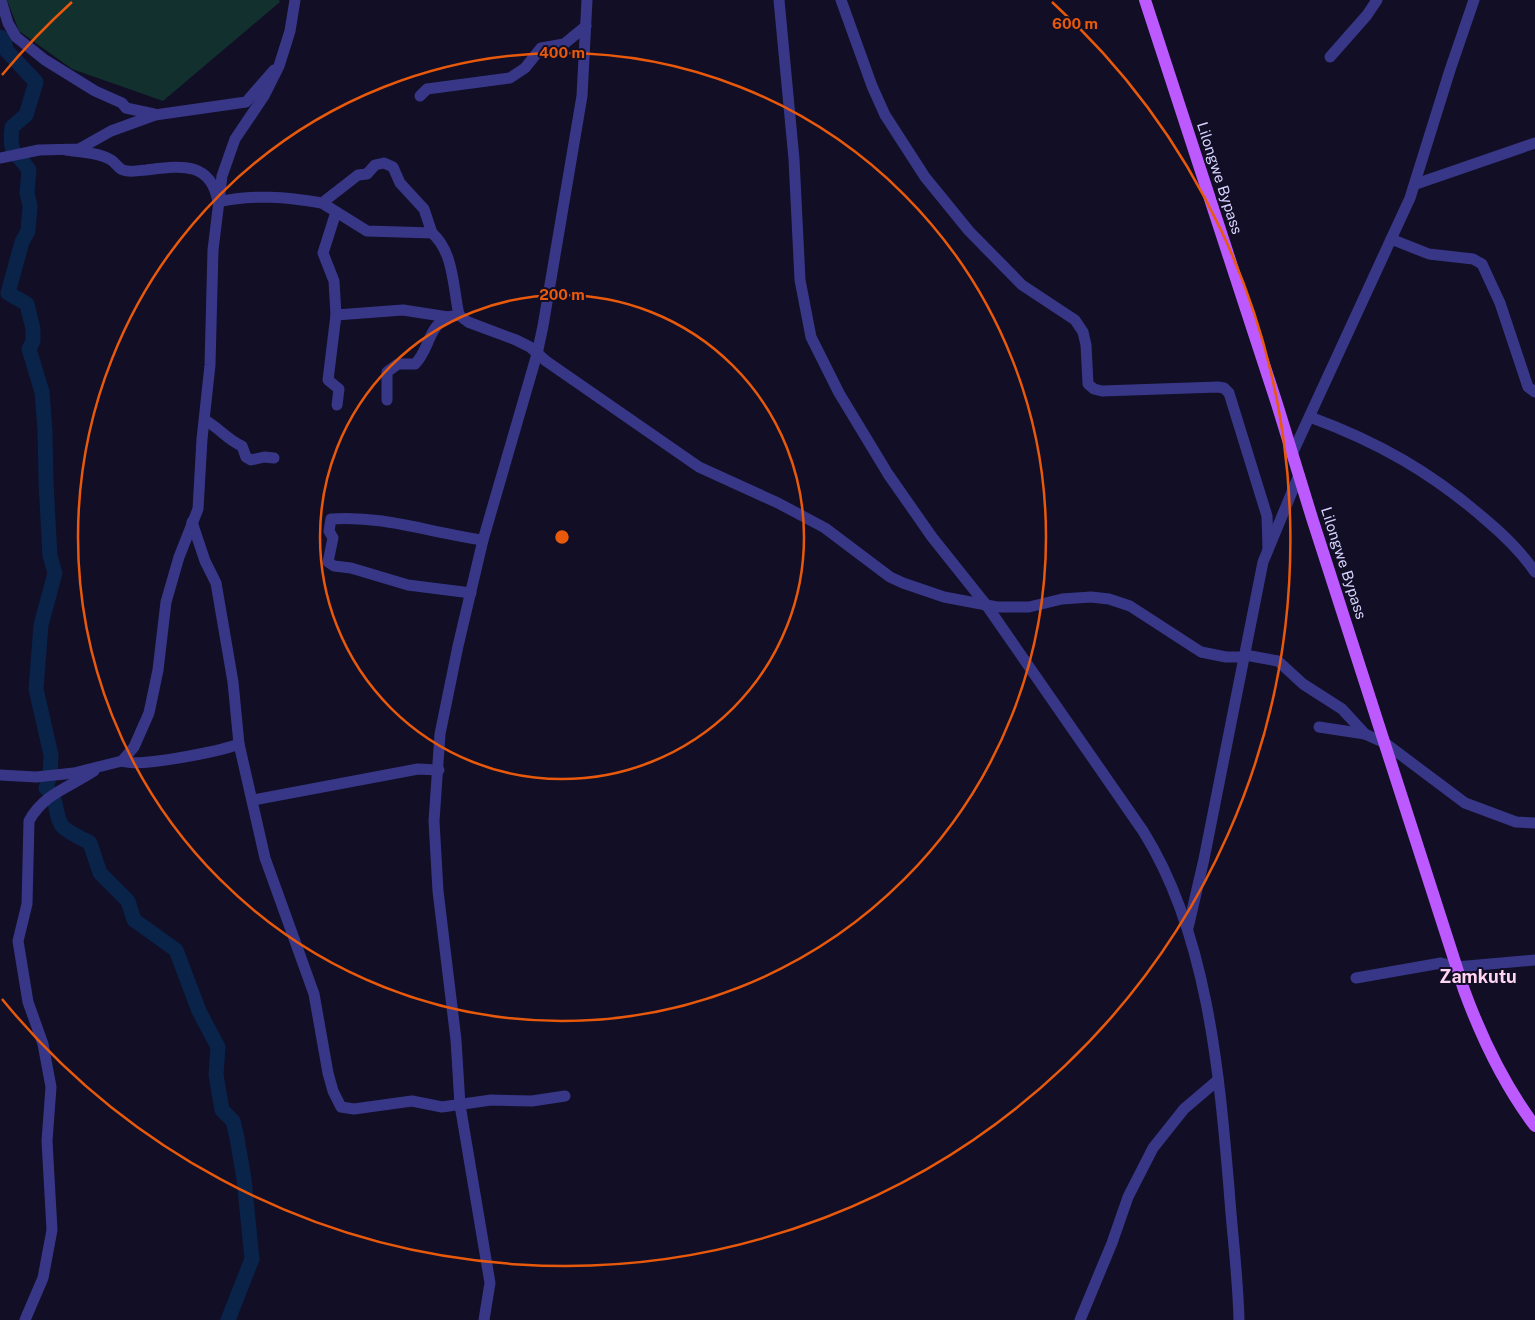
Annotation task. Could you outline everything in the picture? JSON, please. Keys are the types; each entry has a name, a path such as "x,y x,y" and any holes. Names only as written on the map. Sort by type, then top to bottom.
{"main road":[{"name":"Lilongwe Bypass","path":"1145,0 1293,452 1456,967 1484,1043 1522,1110 1535,1126"}],"street":[{"path":"1,0 8,23 16,37 68,75 122,103 126,108 126,118 123,126"},
{"path":"122,761 134,747 149,714 158,670 166,602 179,557 198,509 210,366 213,250 218,202 226,161 241,128 264,96 279,66 290,32 295,0"},
{"path":"484,1320 490,1283 460,1105 455,1032 436,875 434,821 443,716 470,593 483,540 537,354 582,96 587,0"},
{"path":"780,0 794,159 800,280 811,337 839,393 888,474 932,537 987,606 1113,787 1155,851 1188,928 1200,973 1218,1080 1239,1320"},
{"path":"841,0 872,86 885,115 925,177 969,231 1022,285 1075,320 1083,332 1086,345 1088,384 1094,390 1102,391 1218,387 1224,388 1229,393 1267,516 1268,549"},
{"path":"1330,57 1367,15 1377,0"},
{"path":"1293,452 1416,184 1450,70 1474,0"},
{"path":"420,96 427,89 510,78 525,68 541,48 564,44 586,26"},
{"path":"4,156 39,150 79,148 123,126 155,114 246,102 279,66"},
{"path":"126,108 155,114"},
{"path":"1416,184 1535,143"},
{"path":"66,150 100,156 111,160 122,170 131,171 171,167 195,169 211,180 218,202"},
{"path":"322,203 358,175 367,174 375,165 384,163 393,167 400,183 424,209 432,233 437,238 451,269 453,316"},
{"path":"218,202 269,196 322,203 367,231 432,233"},
{"path":"336,212 323,253 334,282 336,316 328,380 339,389 337,405"},
{"path":"1391,239 1429,254 1473,258 1482,264 1500,303 1528,387 1535,392"},
{"path":"336,316 403,310 453,316 516,340 699,466 778,503 825,528 890,577 944,597 987,606 1029,607 1062,599 1099,597 1130,606 1201,652 1226,658 1245,656 1278,661 1303,684 1342,710 1365,734"},
{"path":"387,400 387,372 398,364 415,364 421,358 431,332 439,322 453,316"},
{"path":"1310,417 1370,441 1444,485 1506,536 1535,572"},
{"path":"205,420 221,429 232,442 242,446 246,457 251,460 264,457 274,458"},
{"path":"1188,928 1204,859 1263,562 1299,475"},
{"path":"470,593 408,585 351,568 334,566 328,562 333,538 329,531 331,518 354,517 424,527 483,540"},
{"path":"192,522 205,561 216,583 234,690 240,744 265,858 314,994 328,1072 337,1101 341,1107 354,1108 412,1101 442,1107 491,1100 532,1101 565,1096"},
{"path":"1319,727 1365,734 1385,744 1465,803 1516,822 1535,823"},
{"path":"0,775 36,777 100,767 122,761 137,763 181,758 240,744"},
{"path":"25,1320 43,1278 52,1230 47,1141 51,1087 42,1044 28,1002 18,941 27,904 29,821 35,809 46,799 100,767"},
{"path":"253,800 418,770 439,770"},
{"path":"1356,978 1441,963 1456,967 1535,960"},
{"path":"1080,1320 1112,1243 1128,1197 1152,1148 1184,1109 1218,1080"}],"green space":[{"path":"7,0 279,0 280,2 163,101 72,69 19,31"}],"waterway":[{"path":"0,37 4,39 6,50 36,82 26,115 12,127 12,148 29,170 27,193 30,206 28,231 22,242 8,293 27,304 33,329 33,341 29,349 42,392 45,430 50,556 55,573 41,625 36,689 51,755 50,775 46,788 53,797 58,818 63,827 90,843 100,873 128,901 134,920 176,950 199,1011 218,1047 216,1075 222,1110 233,1121 237,1138 244,1179 252,1259 228,1320"}],"district":[{"name":"Zamkutu","path":"1478,976"}]}
